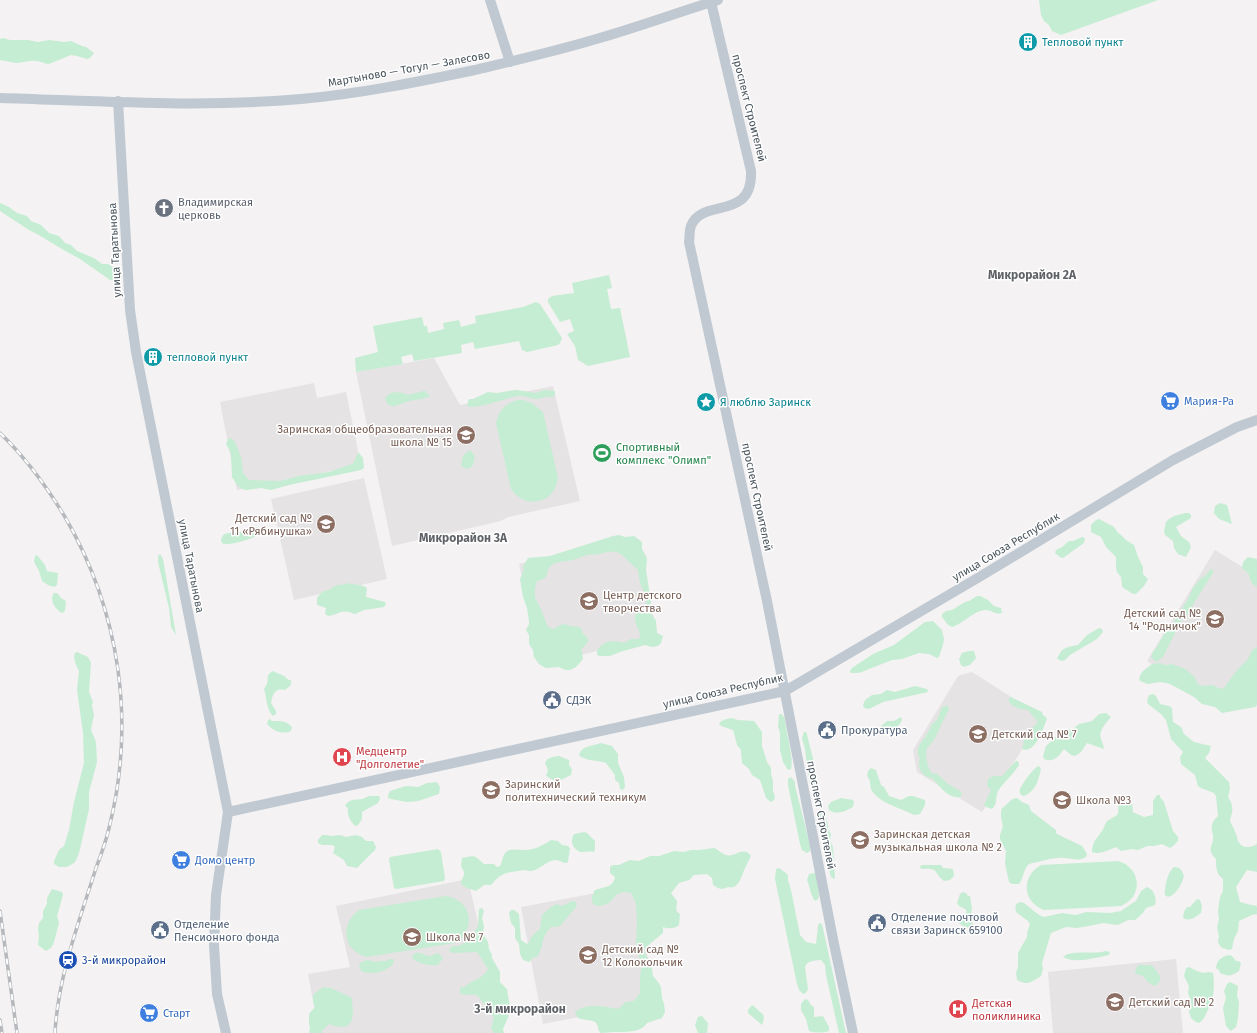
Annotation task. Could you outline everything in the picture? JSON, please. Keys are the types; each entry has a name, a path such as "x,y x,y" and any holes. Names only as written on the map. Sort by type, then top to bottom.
{"street":[{"path":"490,0 510,62"},
{"name":"Мартыново — Тогул — Залесово","path":"0,98 225,103 300,99 385,88 510,62 602,38 714,1"},
{"name":"проспект Строителей","path":"714,1 752,171 752,180 749,191 739,202 700,215 694,221 690,232 690,242 767,600 834,944 853,1033"},
{"name":"улица Таратынова","path":"118,101 130,310 136,352 228,812 216,895 214,945 217,994 226,1033"},
{"name":"улица Союза Республик","path":"228,812 785,691 981,576 1172,460 1237,427 1257,420"}],"shaded area":[{"name":"Заринская общеобразовательная школа № 15","path":"434,358 460,405 553,386 580,501 508,517 501,521 392,546 356,372"},
{"path":"314,383 317,398 346,392 361,465 237,490 220,402"},
{"name":"Детский сад № 11 «Рябинушка»","path":"364,478 387,579 294,600 271,499"},
{"name":"Центр детского творчества","path":"636,537 658,637 541,664 519,564"},
{"name":"Детский сад № 14 \"Родничок\"","path":"1215,550 1257,576 1257,662 1227,711 1147,661"},
{"name":"Детский сад № 7","path":"972,672 1043,717 982,812 917,772 913,750 958,676"},
{"name":"Школа № 7","path":"468,879 503,1033 319,1033 308,974 350,967 336,906"},
{"name":"Детский сад № 12 Колокольчик","path":"634,886 656,1002 543,1024 521,907"},
{"name":"Детский сад № 2","path":"1176,959 1183,1033 1053,1033 1048,972"}],"green space":[{"path":"1039,0 1158,0 1061,35 1052,31 1049,25 1044,21 1041,15"},
{"path":"3,38 38,42 49,40 64,42 71,41 86,47 94,53 87,59 71,55 49,64 39,61 16,63 0,60 0,39"},
{"path":"0,203 17,213 27,216 31,221 41,225 49,233 59,236 65,243 71,245 77,251 94,258 102,264 108,264 113,267 119,274 117,281 110,280 80,259 29,230 0,211"},
{"path":"609,275 612,288 607,289 611,309 620,308 630,357 588,366 578,360 575,346 567,334 574,331 570,319 560,322 548,302 548,299 552,296 574,293 572,283"},
{"path":"536,302 540,304 562,338 558,345 527,352 522,350 519,341 475,349 473,342 461,345 462,353 414,361 412,354 401,357 403,364 356,372 355,358 378,352 373,326 422,317 424,326 427,326 428,333 444,329 443,323 459,320 461,327 476,323 475,316 523,307"},
{"path":"515,390 535,393 545,390 555,391 555,395 552,397 536,399 518,396 481,406 469,407 467,405 469,399 473,399 488,392 497,393"},
{"path":"426,391 427,394 431,395 423,399 395,406 389,405 385,398 387,395 393,393 408,395"},
{"path":"518,400 532,403 543,412 558,478 556,487 551,494 539,501 531,502 524,500 517,496 511,489 496,423 503,408 506,405"},
{"path":"231,438 235,442 241,457 243,473 249,480 280,481 298,476 329,472 352,464 359,453 363,458 364,468 361,470 271,490 261,488 246,490 237,485 232,477 231,453 226,444 228,439"},
{"path":"468,451 471,451 475,456 473,465 466,469 461,465 463,456"},
{"path":"1220,503 1227,505 1232,524 1219,519 1214,513 1215,506"},
{"path":"1189,513 1191,518 1176,527 1181,536 1189,542 1191,547 1186,557 1178,554 1174,548 1173,541 1165,535 1164,531 1166,522 1169,519"},
{"path":"1099,519 1114,527 1118,533 1134,545 1143,567 1143,574 1148,579 1144,586 1136,594 1133,594 1122,587 1121,577 1116,568 1116,557 1106,547 1101,537 1091,532 1091,525"},
{"path":"256,527 263,530 259,535 236,543 222,543 221,540 225,534 244,532"},
{"path":"619,535 625,537 634,536 642,542 642,549 647,558 646,570 651,602 650,612 656,621 657,633 663,636 661,643 658,646 652,647 645,645 610,656 597,655 599,647 605,643 616,641 624,643 631,639 640,638 635,615 637,610 645,610 647,596 643,590 638,570 622,555 616,552 609,552 587,555 573,560 555,563 549,567 545,578 537,581 535,598 548,627 554,629 563,624 578,627 581,628 583,634 588,638 588,642 581,650 583,659 576,667 570,670 565,670 559,667 546,668 542,666 534,657 533,650 529,644 529,635 526,630 529,621 520,579 524,570 523,567 528,558 550,556"},
{"path":"1082,537 1085,538 1084,543 1063,558 1055,553 1056,550 1069,541"},
{"path":"160,554 163,559 176,635 171,627 169,608 158,562 158,556"},
{"path":"37,555 45,565 47,571 58,573 57,585 54,587 42,581 34,562 35,556"},
{"path":"1248,557 1257,559 1257,587 1251,582 1249,574 1242,568 1243,562"},
{"path":"1211,569 1214,571 1188,613 1180,623 1164,655 1156,662 1151,657 1153,652 1164,634 1172,626 1193,588"},
{"path":"348,583 367,588 366,597 385,602 386,604 384,607 364,610 355,614 343,611 328,616 325,614 326,608 317,605 317,598 323,591 329,590 337,585"},
{"path":"54,593 57,593 66,601 65,611 62,613 57,609 52,601"},
{"path":"977,596 988,600 994,606 1001,608 1002,613 984,610 975,613 952,627 948,625 942,617 942,614"},
{"path":"933,621 942,630 944,639 939,657 937,658 929,654 919,653 902,659 892,660 859,673 851,673 850,671 852,668 873,654 894,645 925,622"},
{"path":"1099,628 1102,629 1103,632 1097,639 1070,655 1065,660 1062,661 1057,658 1062,650 1078,645 1087,635"},
{"path":"1257,646 1257,705 1255,707 1222,713 1215,707 1202,704 1194,697 1170,684 1160,682 1148,684 1140,681 1139,678 1142,672 1152,664 1172,664 1185,669 1194,676 1198,684 1201,686 1212,685 1221,689 1224,688"},
{"path":"974,651 976,658 970,665 964,667 961,665 959,659 962,653"},
{"path":"77,652 88,657 91,663 89,692 93,702 92,705 94,715 91,730 96,742 97,762 89,792 89,809 78,856 75,862 69,866 59,867 54,864 54,861 59,850 64,846 69,830 74,802 84,763 83,733 77,690 79,671 74,657 75,653"},
{"path":"273,671 291,680 291,685 285,690 275,692 271,703 276,711 276,714 273,716 268,707 264,689 267,684 268,675"},
{"path":"915,686 927,689 928,692 883,702 869,709 864,708 863,705 865,700 872,695 881,694 887,690 895,692"},
{"path":"1153,694 1156,696 1160,704 1172,708 1173,722 1181,727 1184,734 1194,742 1211,746 1209,753 1205,758 1229,782 1230,789 1228,797 1232,808 1230,820 1238,841 1244,847 1257,844 1257,872 1247,870 1236,887 1240,902 1257,906 1257,914 1239,921 1238,931 1234,939 1232,949 1229,950 1222,948 1218,942 1218,910 1220,897 1223,891 1223,879 1218,873 1216,868 1216,859 1211,852 1213,841 1212,824 1218,816 1216,796 1214,793 1198,786 1195,775 1181,764 1180,757 1183,752 1171,739 1166,720 1148,704 1147,701 1149,695"},
{"path":"1011,697 1042,712 1047,718 1037,741 1026,750 1022,749 1025,736 1038,722 1028,710 1020,709 1011,705 1008,699"},
{"path":"948,706 949,709 934,740 927,748 926,754 928,767 931,773 937,774 948,784 960,791 962,794 960,797 952,796 945,792 932,778 929,778 923,774 919,767 920,758 918,756 918,749 920,744 932,724 937,720 942,707"},
{"path":"1106,713 1111,717 1103,727 1100,736 1104,749 1087,743 1081,752 1075,756 1071,755 1064,749 1058,756 1051,760 1044,759 1043,756 1046,746 1056,737 1062,736 1069,729 1072,730 1079,724 1092,721 1099,714"},
{"path":"779,714 782,714 785,719 791,751 792,764 791,769 788,770 783,762 780,750 780,733 778,727"},
{"path":"901,717 902,720 900,724 887,735 882,735 880,729 881,726 887,721 894,721"},
{"path":"732,718 754,721 762,732 762,746 767,762 771,768 773,781 773,791 775,797 771,802 766,798 760,780 752,775 749,769 742,763 741,750 737,745 733,730 719,724 723,720"},
{"path":"270,719 272,721 282,721 287,723 292,727 291,731 284,733 272,729 267,724 268,720"},
{"path":"804,732 807,734 816,773 816,797 813,796 808,774 802,738"},
{"path":"601,743 612,746 618,754 618,763 624,777 625,787 623,790 620,789 619,783 615,780 615,775 606,763 581,757 579,755 584,748"},
{"path":"559,756 569,760 569,765 572,769 571,775 555,781 546,776 548,770 545,763 549,758"},
{"path":"1016,761 1018,761 1019,765 998,791 994,807 992,809 986,807 984,805 991,790 987,785 988,779 993,776 1002,776"},
{"path":"1039,766 1041,769 1034,788 1028,794 1024,796 1021,795 1020,790 1023,783"},
{"path":"871,768 876,770 881,785 884,787 889,796 901,800 909,796 913,796 925,800 925,805 920,814 914,815 886,802 876,795 871,789 867,776 868,771"},
{"path":"791,777 795,782 810,845 810,851 807,853 802,850 800,844 788,785 788,779"},
{"path":"437,782 440,787 439,794 418,801 407,802 388,798 390,791 393,790 406,786 418,787 427,783"},
{"path":"1125,795 1128,795 1131,798 1133,812 1144,817 1153,815 1153,801 1157,795 1160,795 1164,802 1173,831 1178,837 1178,841 1170,848 1162,844 1147,846 1138,850 1132,849 1121,851 1116,847 1101,853 1092,852 1094,842 1107,821 1117,815 1119,801"},
{"path":"370,796 379,796 380,799 378,803 362,812 362,819 358,825 355,826 349,818 348,808 345,806 351,801"},
{"path":"841,798 853,800 853,807 838,813 829,810 828,806 831,802"},
{"path":"1017,798 1029,805 1031,811 1056,830 1056,833 1082,846 1087,854 1086,857 1078,860 1056,858 1029,864 1019,884 1012,884 1009,882 1005,863 1006,851 1000,839 1003,826 1001,812 1002,808"},
{"path":"821,809 823,810 828,824 828,829 831,834 830,841 833,847 834,879 830,874 829,857 822,835 821,820 819,816"},
{"path":"584,832 595,841 594,852 581,852 573,846 572,839 574,834"},
{"path":"322,835 340,835 346,837 356,835 362,837 366,841 373,841 376,847 375,850 357,868 347,866 344,860 333,853 335,847 332,845 322,845 318,843 318,840"},
{"path":"551,840 558,841 562,845 570,848 567,863 553,860 538,869 509,872 499,877 491,885 484,885 476,891 462,885 461,882 464,872 461,866 462,858 472,856 476,857 484,864 494,864 497,867 500,866 504,855 508,851 532,849"},
{"path":"714,848 726,855 745,852 751,856 738,884 735,886 722,889 713,885 712,878 707,874 694,875 689,880 679,883 671,893 677,901 676,910 680,914 679,925 671,928 663,927 663,933 644,950 651,962 653,976 661,987 665,1012 662,1018 647,1023 641,1029 637,1030 601,1033 595,1022 577,1017 575,1012 590,1006 602,1006 618,1009 626,1002 634,1001 640,993 642,964 637,952 636,904 631,893 619,893 611,901 602,906 597,906 592,902 592,897 595,890 610,885 614,881 615,877 610,873 610,867 630,860 639,861 650,856 659,856 674,851 684,852"},
{"path":"438,849 441,852 445,878 444,881 396,889 394,888 389,860 390,857"},
{"path":"1118,861 1132,870 1137,883 1133,896 1128,902 1121,906 1044,910 1031,901 1028,895 1027,882 1034,870 1041,865"},
{"path":"941,865 943,868 953,869 954,876 950,880 944,881 940,878 936,871 931,869 921,869 920,866"},
{"path":"1174,867 1180,869 1184,876 1178,889 1174,894 1168,897 1165,895 1166,884 1168,876"},
{"path":"779,868 788,876 800,935 806,942 816,944 818,926 819,923 822,924 846,1033 839,1033 825,965 821,960 812,961 806,965 808,989 806,993 803,994 799,990 775,879 776,869"},
{"path":"815,873 817,875 819,896 815,901 807,880 809,874"},
{"path":"1147,887 1154,894 1156,900 1155,905 1146,908 1135,920 1128,920 1118,925 1103,923 1077,928 1066,927 1051,933 1042,963 1043,969 1041,976 1027,983 1017,980 1016,973 1018,967 1018,953 1027,937 1030,924 1016,912 1015,910 1018,903 1024,903 1039,915 1044,917 1062,913 1076,915 1086,912 1110,913 1121,911 1136,901 1141,891"},
{"path":"52,889 62,892 63,895 57,916 59,923 54,942 51,948 46,951 38,945 38,929 39,923 43,918 43,911 47,904 47,898"},
{"path":"963,892 970,896 973,921 970,928 967,928 959,923 960,917 967,911 957,903 960,894"},
{"path":"446,896 461,903 466,909 468,916 469,923 467,931 455,943 367,957 359,954 353,949 346,937 348,923 359,910"},
{"path":"1197,899 1200,900 1202,906 1201,913 1191,919 1183,918 1187,907 1190,907"},
{"path":"575,901 577,904 576,907 561,925 551,927 545,935 537,957 534,957 529,962 523,960 520,954 519,944 515,938 515,928 511,923 509,913 511,910 514,910 519,914 521,940 527,944 532,936 540,929 542,915 557,904 562,906"},
{"path":"482,908 484,911 482,918 484,926 483,934 488,942 492,958 500,972 500,982 507,989 510,1007 509,1015 503,1029 504,1033 494,1033 491,1028 494,1017 478,996 464,995 460,993 461,987 464,987 483,975 488,969 477,952 452,953 449,951 453,946 459,946 470,939 478,926 479,909"},
{"path":"1110,952 1109,955 1085,960 1073,960 1063,957 1072,953"},
{"path":"415,953 428,956 438,953 443,958 438,965 428,965 418,962 412,958"},
{"path":"1229,955 1241,964 1239,971 1232,975 1226,975 1220,973 1216,968 1220,959"},
{"path":"393,959 394,962 388,968 380,972 362,972 359,966 360,963 367,960 376,962"},
{"path":"1138,965 1152,965 1160,976 1160,980 1155,986 1148,982 1143,976 1136,974 1135,971"},
{"path":"1189,967 1203,973 1213,973 1214,987 1212,1001 1205,1017 1199,1023 1191,1018 1189,1012 1191,1002 1188,993 1189,986 1184,976 1186,968"},
{"path":"1230,982 1238,986 1237,996 1239,1002 1236,1027 1231,1031 1226,1026 1223,1008 1226,998 1224,991 1227,984"},
{"path":"323,987 332,988 352,998 352,1020 347,1026 342,1027 329,1024 321,1032 324,1033 309,1033 309,1014 315,1007 313,995"},
{"path":"805,999 808,1000 814,1007 814,1017 823,1016 829,1027 829,1031 809,1031 806,1019 801,1010 801,1004"},
{"path":"752,1005 763,1014 764,1018 762,1025 748,1013 748,1010"},
{"path":"702,1016 708,1023 707,1033 698,1033 695,1025 698,1017"}],"railway":[{"path":"0,433 19,452 51,495 65,517 84,553 99,591 110,629 118,668 121,708 121,748 117,788 109,828 70,949 60,991 55,1033"},
{"path":"0,911 17,1033"},
{"path":"0,1020 2,1033"}],"place":[{"name":"Тепловой пункт","path":"1028,42"},
{"name":"Владимирская церковь","path":"164,208"},
{"name":"тепловой пункт","path":"153,357"},
{"name":"Мария-Ра","path":"1170,401"},
{"name":"Я люблю Заринск","path":"706,402"},
{"name":"Заринская общеобразовательная школа № 15","path":"466,435"},
{"name":"Спортивный комплекс \"Олимп\"","path":"602,453"},
{"name":"Детский сад № 11 «Рябинушка»","path":"326,524"},
{"name":"Центр детского творчества","path":"589,601"},
{"name":"Детский сад № 14 \"Родничок\"","path":"1215,619"},
{"name":"СДЭК","path":"552,700"},
{"name":"Прокуратура","path":"827,730"},
{"name":"Детский сад № 7","path":"978,734"},
{"name":"Медцентр \"Долголетие\"","path":"342,757"},
{"name":"Заринский политехнический техникум","path":"491,790"},
{"name":"Школа №3","path":"1062,800"},
{"name":"Заринская детская музыкальная школа № 2","path":"860,840"},
{"name":"Домо центр","path":"181,860"},
{"name":"Отделение почтовой связи Заринск 659100","path":"877,923"},
{"name":"Отделение Пенсионного фонда","path":"160,930"},
{"name":"Школа № 7","path":"412,937"},
{"name":"Детский сад № 12 Колокольчик","path":"588,955"},
{"name":"3-й микрорайон","path":"68,960"},
{"name":"Детский сад № 2","path":"1115,1002"},
{"name":"Детская поликлиника","path":"958,1009"},
{"name":"Старт","path":"149,1013"}],"district":[{"name":"Микрорайон 2А","path":"1032,275"},
{"name":"Микрорайон 3А","path":"463,538"},
{"name":"3-й микрорайон","path":"520,1009"}]}
